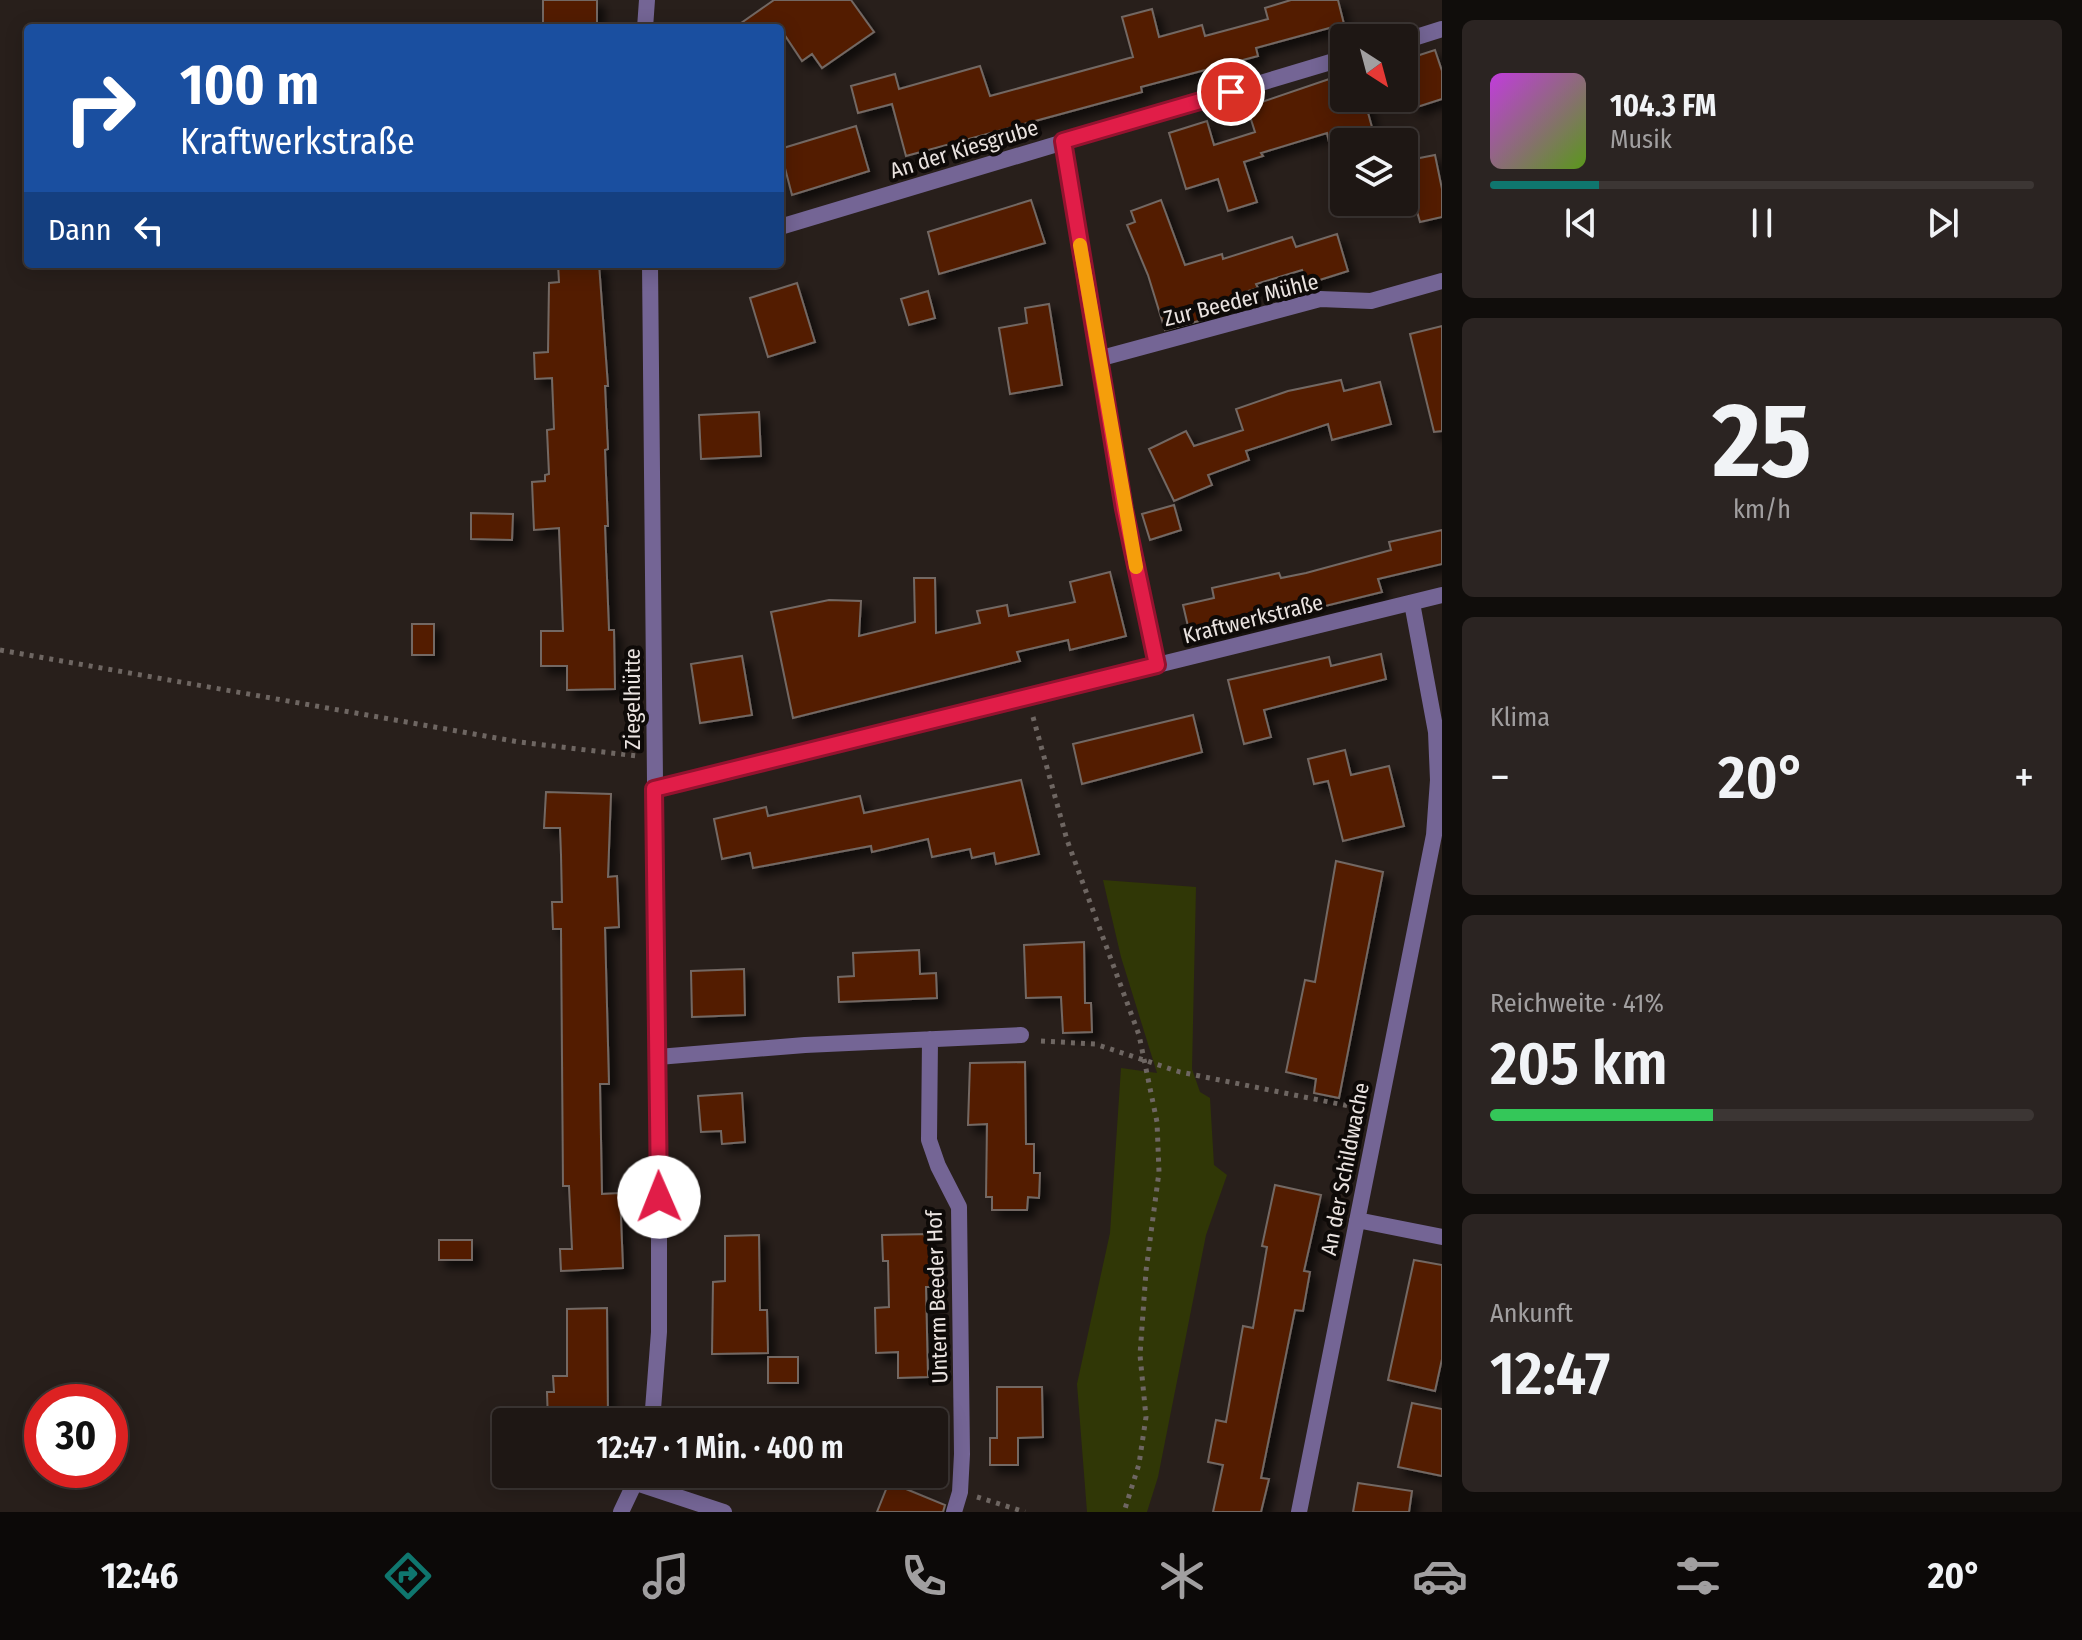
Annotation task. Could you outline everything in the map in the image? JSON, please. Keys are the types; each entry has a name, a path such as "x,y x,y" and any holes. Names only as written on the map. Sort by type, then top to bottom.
{"street":[{"path":"645,24 647,0"},
{"path":"1418,37 1442,29"},
{"name":"An der Kiesgrube","path":"784,226 1330,62"},
{"path":"1063,141 1124,509 1157,665"},
{"name":"Ziegelhütte","path":"650,268 659,1332 653,1408"},
{"name":"Zur Beeder Mühle","path":"1098,359 1320,299 1371,301 1442,281"},
{"name":"Kraftwerkstraße","path":"654,789 1442,595"},
{"name":"An der Schildwache","path":"1299,1512 1378,1112 1438,835 1436,732 1412,603"},
{"path":"658,1057 1021,1035"},
{"name":"Unterm Beeder Hof","path":"930,1039 929,1140 938,1166 959,1207 960,1492 954,1512"},
{"path":"1357,1220 1442,1237"},
{"path":"621,1512 633,1488"},
{"path":"661,1488 724,1512"}],"path":[{"path":"0,650 504,740 623,756 654,756"},
{"path":"1028,698 1067,840 1146,1061 1157,1122 1159,1172 1146,1271 1140,1355 1146,1417 1139,1464 1124,1512"},
{"path":"1021,1035 1034,1040 1095,1044 1180,1072 1378,1112"},
{"path":"960,1492 1025,1512"}],"green space":[{"path":"1103,880 1196,887 1192,1069 1200,1092 1210,1098 1214,1165 1227,1175 1206,1235 1158,1477 1147,1512 1087,1512 1077,1384 1110,1233 1121,1068 1157,1073 1121,957"}],"building":[{"path":"543,0 597,0 597,24 543,24"},
{"path":"774,0 851,0 874,32 822,68 812,54 802,61 784,34 784,24 740,24"},
{"path":"1291,0 1338,0 1344,24 1330,24 1330,28 1256,48 1258,56 1141,87 1142,92 906,156 892,104 858,113 851,86 895,74 899,89 980,66 990,96 1133,57 1122,17 1152,9 1159,37 1202,25 1205,36 1268,19 1265,8"},
{"path":"1435,50 1442,71 1442,99 1418,107 1418,55"},
{"path":"1330,79 1330,112 1368,112 1372,128 1330,128 1330,142 1327,133 1261,153 1263,156 1244,162 1257,202 1228,211 1218,179 1186,189 1169,133 1207,121 1214,145 1255,132 1247,107"},
{"path":"856,126 869,171 792,195 784,164 784,148"},
{"path":"1435,155 1442,189 1442,217 1420,222 1418,215 1418,158"},
{"path":"1031,200 1045,243 939,274 928,232"},
{"path":"1161,200 1185,265 1222,254 1223,259 1292,237 1296,247 1337,234 1348,271 1307,284 1302,270 1256,284 1258,288 1236,295 1238,303 1204,314 1206,319 1165,330 1148,275 1127,225 1135,222 1131,211"},
{"path":"558,268 599,268 608,386 605,386 608,449 605,450 608,526 605,526 609,630 614,630 615,689 567,690 567,666 541,666 541,631 563,631 559,528 534,530 532,482 545,481 545,475 549,474 547,430 554,429 552,378 535,379 534,353 548,352 549,283 559,282"},
{"path":"797,283 815,342 768,357 750,298"},
{"path":"928,291 935,318 909,325 901,299"},
{"path":"1049,304 1062,385 1010,394 999,328 1027,323 1025,308"},
{"path":"1442,326 1442,431 1434,432 1410,334"},
{"path":"1341,380 1344,391 1380,382 1391,424 1332,440 1328,424 1246,451 1249,460 1208,475 1212,485 1174,501 1149,449 1186,431 1194,446 1243,430 1236,409 1288,391"},
{"path":"759,412 761,456 701,459 699,415"},
{"path":"1174,505 1181,530 1150,540 1142,514"},
{"path":"471,513 513,514 512,540 471,539"},
{"path":"1442,530 1442,564 1378,579 1382,592 1191,639 1183,605 1214,598 1212,588 1279,573 1281,578 1306,573 1391,550 1389,542"},
{"path":"1110,572 1126,636 1070,650 1068,640 1017,652 1020,661 793,718 771,612 829,600 861,601 859,636 915,622 914,578 935,578 936,633 980,623 977,611 1007,605 1009,616 1075,602 1070,582"},
{"path":"412,624 434,624 434,655 412,655"},
{"path":"1381,654 1386,679 1264,710 1271,737 1244,744 1228,680 1329,657 1331,666"},
{"path":"742,656 752,715 700,723 691,664"},
{"path":"1193,715 1202,752 1082,784 1073,744"},
{"path":"1345,750 1351,775 1389,766 1404,826 1343,841 1328,781 1314,784 1308,759"},
{"path":"1021,780 1039,854 996,864 994,853 972,858 970,849 932,857 928,839 872,852 871,846 753,868 750,853 722,859 714,819 766,807 768,816 860,796 864,813"},
{"path":"546,792 611,794 608,877 617,876 619,927 605,928 609,1084 600,1084 602,1194 620,1193 623,1268 561,1271 560,1249 572,1249 569,1186 563,1186 561,929 553,929 552,902 562,902 561,855 560,828 544,828"},
{"path":"1336,861 1383,872 1339,1098 1314,1093 1316,1079 1286,1072 1305,980 1315,982"},
{"path":"1084,942 1085,1003 1091,1003 1092,1032 1063,1033 1061,997 1026,998 1024,945"},
{"path":"919,950 920,974 936,973 937,998 839,1002 838,977 854,976 853,953"},
{"path":"744,969 745,1015 692,1017 691,971"},
{"path":"1025,1062 1026,1144 1034,1144 1034,1173 1040,1173 1039,1198 1028,1197 1027,1210 992,1210 992,1197 986,1197 987,1124 968,1125 970,1063"},
{"path":"742,1093 745,1142 722,1144 721,1131 701,1132 698,1096"},
{"path":"1275,1185 1321,1195 1304,1271 1310,1272 1303,1311 1295,1310 1261,1478 1269,1479 1261,1512 1213,1512 1223,1465 1208,1462 1216,1420 1226,1422 1243,1326 1253,1328 1267,1247 1262,1246"},
{"path":"931,1234 932,1287 926,1287 928,1377 898,1378 898,1352 876,1353 875,1308 889,1307 888,1261 883,1261 882,1235"},
{"path":"759,1235 760,1310 767,1310 768,1353 712,1354 713,1282 725,1281 725,1236"},
{"path":"439,1240 472,1240 472,1260 439,1260"},
{"path":"1414,1260 1442,1265 1442,1359 1435,1391 1388,1380"},
{"path":"607,1308 608,1408 548,1408 547,1392 554,1392 553,1376 567,1376 567,1309"},
{"path":"768,1357 798,1357 798,1383 768,1383"},
{"path":"997,1387 1042,1387 1043,1437 1018,1438 1018,1465 990,1465 990,1438 997,1438"},
{"path":"1412,1403 1442,1409 1442,1476 1398,1467"},
{"path":"1358,1483 1412,1491 1409,1512 1353,1512"},
{"path":"887,1488 904,1488 945,1505 943,1512 877,1512"}],"slow traffic":[{"path":"1080,245 1136,567"}],"route":[{"path":"659,1197 654,789 1157,665 1124,509 1063,141 1231,92"}]}
